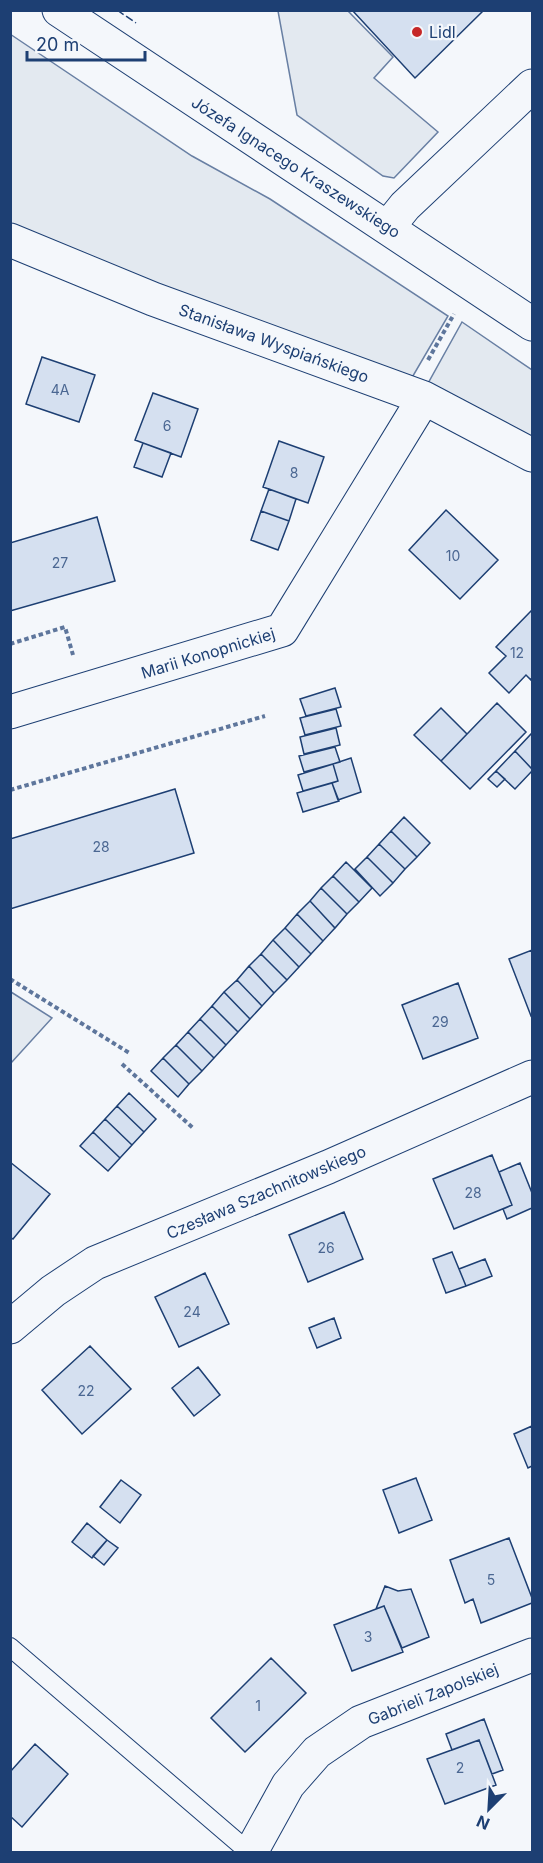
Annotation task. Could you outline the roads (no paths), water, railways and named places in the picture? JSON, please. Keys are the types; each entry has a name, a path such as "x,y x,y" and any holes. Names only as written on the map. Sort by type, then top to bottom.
{"street":[{"name":"Józefa Ignacego Kraszewskiego","path":"59,10 532,324"},
{"path":"388,227 405,206 532,86"},
{"name":"Stanisława Wyspiańskiego","path":"10,240 153,299 424,398 532,455"},
{"name":"Marii Konopnickiej","path":"10,712 282,630 424,398"},
{"name":"Czesława Szachnitowskiego","path":"10,1327 53,1291 95,1263 328,1167 532,1077"},
{"name":"Gabrieli Zapolskiej","path":"250,1852 288,1785 317,1752 361,1722 532,1654"}],"lane":[{"path":"10,1647 250,1852"}],"place":[{"name":"Lidl","path":"417,32"}]}
